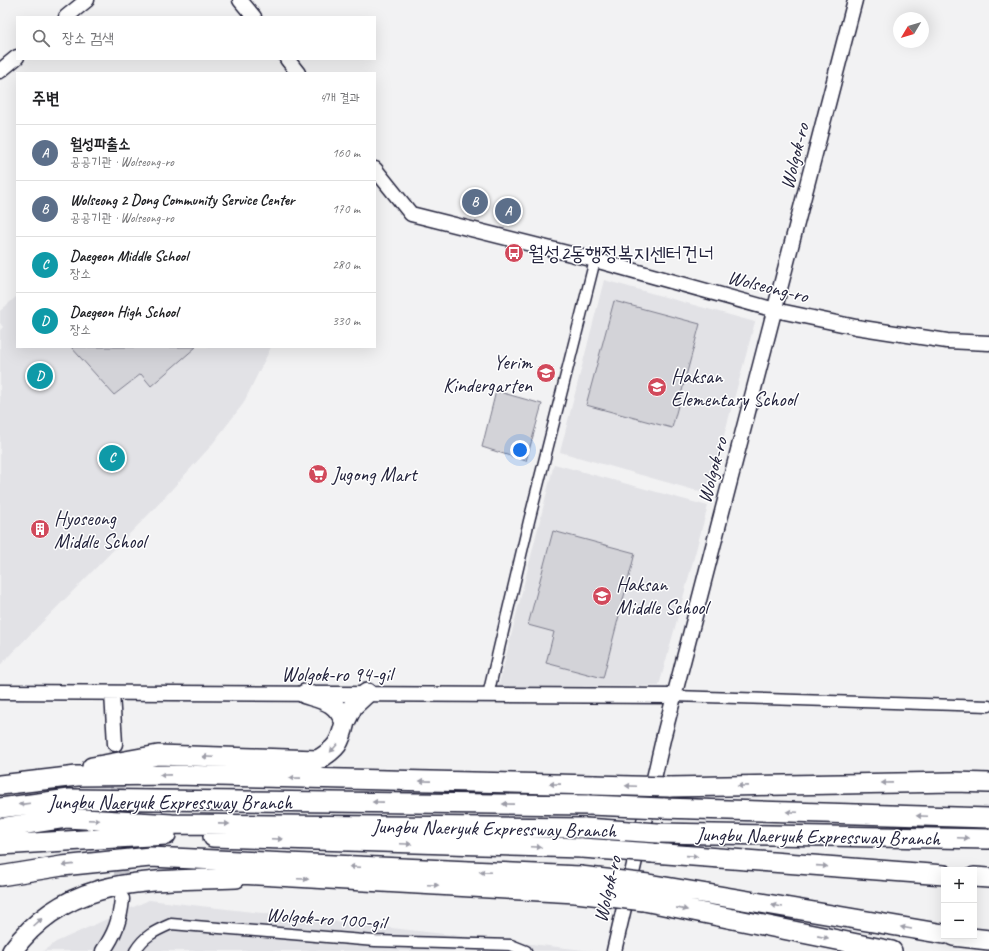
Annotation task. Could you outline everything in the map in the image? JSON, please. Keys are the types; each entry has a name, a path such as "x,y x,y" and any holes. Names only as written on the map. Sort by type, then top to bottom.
{"highway":[{"path":"0,783 158,755 318,760 335,749 342,736 345,722 353,706 367,693"},
{"path":"305,694 334,704 345,722"},
{"path":"0,783 77,776 175,775 669,787 954,782 989,783"},
{"name":"Jungbu Naeryuk Expressway Branch","path":"0,808 70,799 589,805 989,818"},
{"name":"Jungbu Naeryuk Expressway Branch","path":"0,828 66,818 172,824 586,828 658,833 989,839"},
{"path":"0,845 153,835 582,848 941,875"},
{"path":"0,864 61,853 152,847 289,864"},
{"path":"0,876 62,866 150,858 289,864 578,884 646,892 941,934"},
{"path":"0,888 151,868 264,877 578,884"},
{"path":"12,951 24,934 66,902 104,888 136,882 264,877"},
{"path":"977,877 989,878"},
{"path":"646,892 892,951"},
{"path":"977,939 989,940"}],"street":[{"path":"67,16 87,0"},
{"path":"240,0 253,16"},
{"name":"Wolgok-ro","path":"614,951 674,696 855,0"},
{"path":"0,71 16,58"},
{"path":"288,60 297,72"},
{"name":"Wolseong-ro","path":"376,170 412,214 595,260 775,310 856,327 947,341 989,343"},
{"path":"488,695 529,521 595,260"},
{"name":"Wolgok-ro 94-gil","path":"0,692 674,696"},
{"path":"112,693 115,744"},
{"path":"674,696 989,706"},
{"path":"103,951 114,935 120,920 122,899"},
{"name":"Wolgok-ro 100-gil","path":"135,951 141,940 153,932 171,924 375,946 504,944 525,950"}],"shaded area":[{"name":"Haksan Elementary School","path":"604,280 755,322 708,494 560,452"},
{"path":"16,297 16,348 271,348 243,404 210,447 154,509 0,665 0,330 3,327 0,323 0,311"},
{"path":"614,301 700,324 672,428 586,405"},
{"path":"72,348 195,348 151,386 141,374 114,395"},
{"path":"496,391 542,404 526,461 482,447"},
{"name":"Haksan Middle School","path":"554,464 708,506 659,686 498,688"},
{"path":"553,531 635,553 603,678 546,663 554,632 528,625"},
{"path":"149,900 592,951 43,951 56,942"}],"tunnel":[{"path":"115,744 122,894"}],"place":[{"name":"Wolseong 2 Dong Community Service Center","path":"475,202"},
{"name":"월성파출소","path":"508,211"},
{"name":"월성2동행정복지센터건너","path":"514,253"},
{"name":"Yerim Kindergarten","path":"546,373"},
{"name":"Daegeon High School","path":"40,376"},
{"name":"Haksan Elementary School","path":"657,387"},
{"name":"Daegeon Middle School","path":"112,458"},
{"name":"Jugong Mart","path":"318,474"},
{"name":"Hyoseong Middle School","path":"40,529"},
{"name":"Haksan Middle School","path":"602,596"}]}
